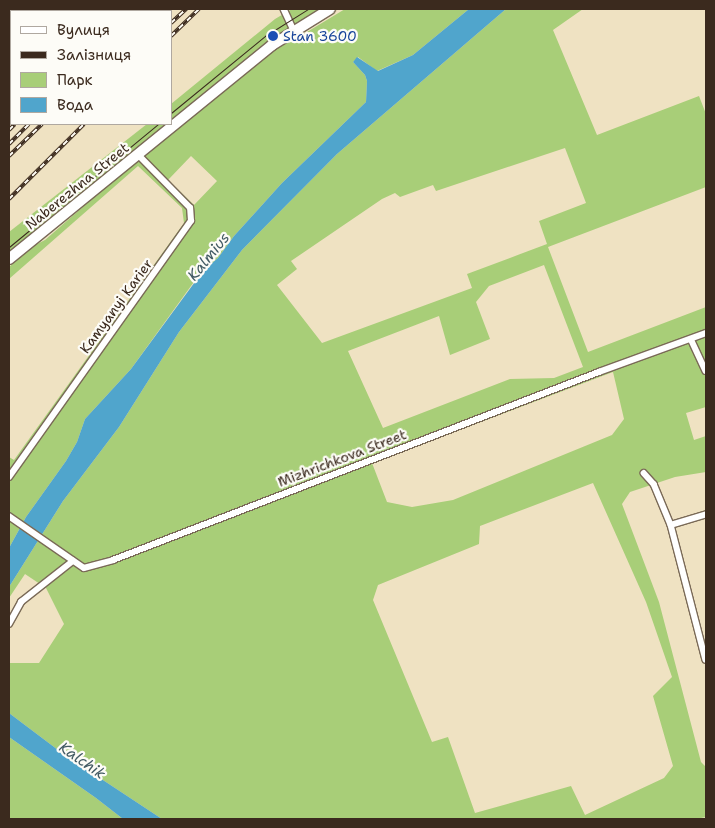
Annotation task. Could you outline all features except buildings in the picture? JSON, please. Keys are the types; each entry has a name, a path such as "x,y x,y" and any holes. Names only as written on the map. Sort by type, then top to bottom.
{"highway":[{"name":"Naberezhna Street","path":"9,259 254,59 294,30 330,9"}],"street":[{"path":"284,9 294,30"},
{"name":"Kamyanyi Karier","path":"9,478 191,221 190,208 138,155"},
{"name":"Mizhrichkova Street","path":"73,562 84,568 113,560 589,376 706,333"},
{"path":"691,339 706,371"},
{"path":"644,473 654,484 671,525 706,660"},
{"path":"671,525 706,514"},
{"path":"9,624 21,602 73,562 11,518"}],"green space":[{"path":"292,9 322,9 279,34 172,119 172,103 275,19"},
{"path":"345,9 469,9 413,55 377,71 358,57 353,62 365,75 367,81 366,102 282,183 234,236 218,258 196,279 131,369 85,419 77,442 66,461 26,517 9,548 9,457 14,460 184,223 182,208 138,166 9,279 9,267 33,246 45,240 140,157 264,57 285,42 307,32","holes":["191,156 217,181 194,205 168,180"]},
{"path":"506,9 583,9 553,30 597,135 699,96 706,114 706,187 548,247 588,352 706,307 706,407 686,413 694,440 706,436 706,472 675,477 630,492 622,504 659,602 701,762 706,767 706,817 696,819 162,819 62,753 9,713 9,663 39,663 64,624 46,588 25,574 9,598 9,587 63,501 119,427 179,332 242,250 337,154","holes":["565,148 586,203 539,221 547,244 467,274 472,288 322,343 277,285 297,269 291,261 382,199 395,193 400,197 433,185 436,191","544,265 583,367 554,378 510,379 383,428 348,351 439,316 450,355 490,339 476,302 489,286","613,372 624,419 612,435 453,500 412,507 387,502 372,463","593,483 646,602 672,677 653,696 673,766 664,778 585,815 571,786 475,813 448,737 432,742 373,600 378,585 479,544 480,526"]},
{"path":"146,125 166,125 9,254 9,232"},
{"path":"9,737 96,798 123,819 9,819"}],"water":[{"path":"469,9 506,9 337,154 242,250 179,332 119,427 63,501 9,587 9,548 26,517 66,461 77,442 85,419 131,369 203,271 218,258 234,236 282,183 366,102 367,81 365,75 353,62 357,57 378,71 413,55"},
{"path":"9,713 62,753 162,819 123,819 9,737"}],"tram line":[{"path":"172,112 265,36 308,9"},
{"path":"9,247 157,125"}],"railway":[{"path":"172,22 186,9"},
{"path":"172,35 199,9"},
{"path":"9,130 14,125"},
{"path":"9,144 28,125"},
{"path":"9,156 41,125"},
{"path":"9,199 83,125"}],"place":[{"name":"Stan 3600","path":"273,36"}],"water label":[{"name":"Kalmius","path":"209,257"},
{"name":"Kalchik","path":"82,761"}]}
